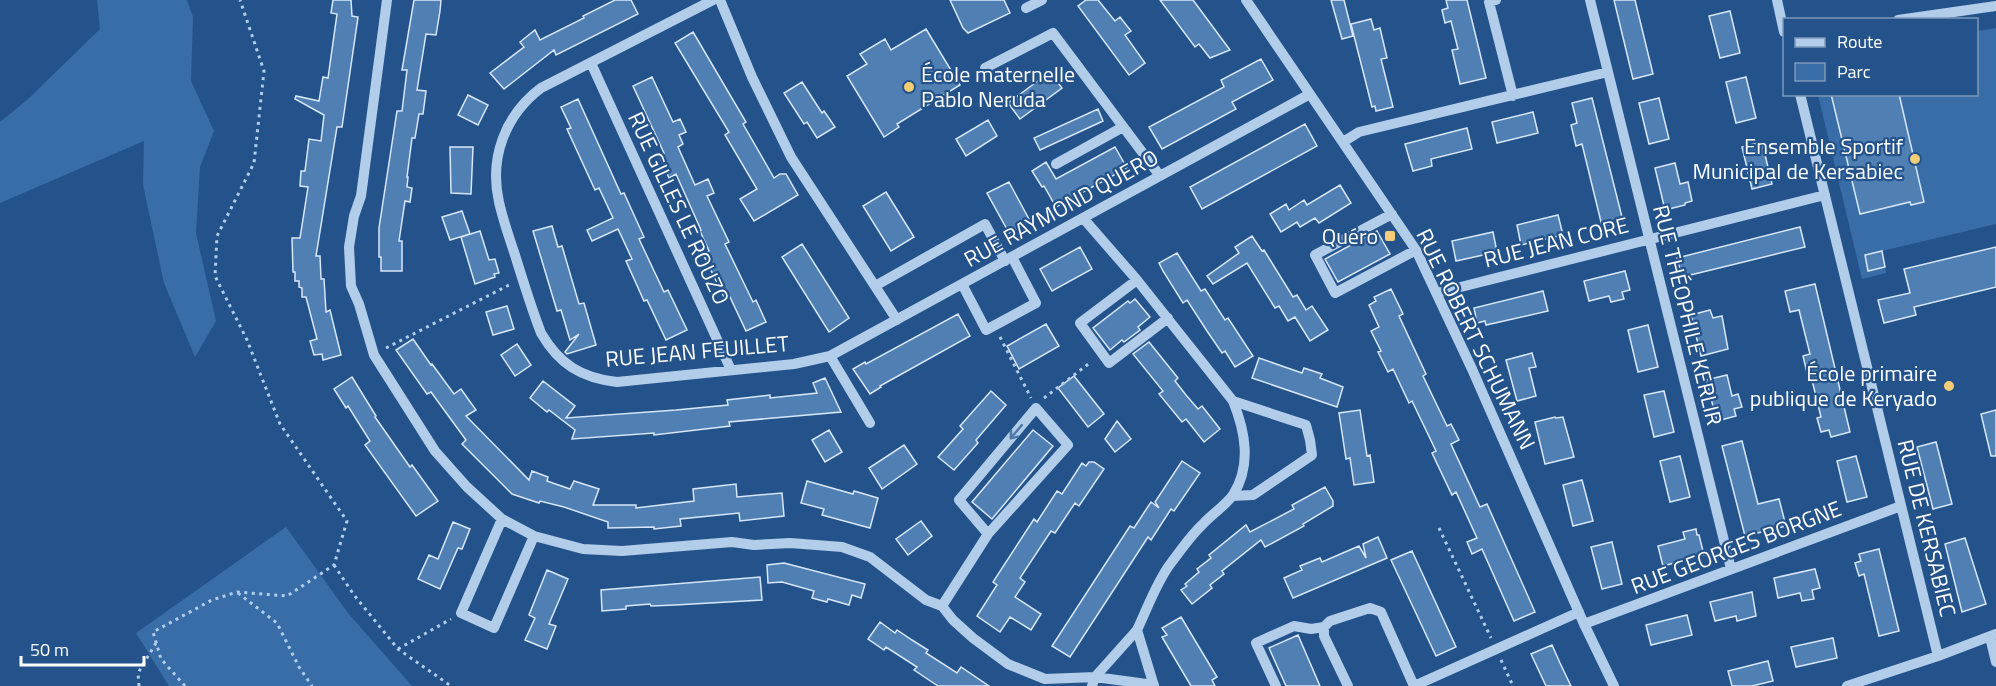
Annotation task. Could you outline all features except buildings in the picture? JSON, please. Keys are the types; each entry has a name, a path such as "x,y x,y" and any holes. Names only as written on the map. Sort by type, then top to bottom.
{"street":[{"path":"387,0 361,196 354,216 349,247 351,286 359,304 374,355 435,451 467,487 502,519 534,536 583,549 622,551 732,542 754,545 790,543 842,547 870,558 926,600 942,606 953,620 973,638 1008,664 1045,679 1154,686 1137,630"},
{"name":"RUE JEAN FEUILLET","path":"713,0 541,88 511,118 503,135 497,160 496,188 522,278 541,333 550,348 580,373 597,380 617,382 794,363 830,356"},
{"path":"720,0 752,77 791,157 897,320"},
{"path":"1026,8 1042,0"},
{"name":"RUE ROBERT SCHUMANN","path":"1246,0 1416,250 1614,686"},
{"path":"1496,0 1489,2 1513,96"},
{"name":"RUE THÉOPHILE KERLIR","path":"1590,0 1731,569"},
{"path":"1777,0 1783,24"},
{"path":"1948,0 1951,12"},
{"path":"1911,18 1996,6"},
{"path":"985,68 1053,33 1160,176"},
{"name":"RUE GILLES LE ROUZO","path":"591,63 731,369"},
{"path":"1343,142 1359,132 1608,72"},
{"name":"RUE RAYMOND QUERO","path":"830,356 1310,94"},
{"name":"RUE DE KERSABIEC","path":"1800,96 1938,656"},
{"path":"1056,164 1123,127"},
{"name":"RUE JEAN CORE","path":"1437,293 1825,195"},
{"path":"1392,214 1315,255 1335,293 1416,250"},
{"path":"1083,218 1137,280 1233,401 1241,422 1245,443 1245,464 1232,496 1201,525 1168,566 1137,630 1094,682"},
{"path":"875,286 985,224 1036,303 986,330 962,284"},
{"path":"1137,280 1080,323 1109,363 1168,318"},
{"path":"830,356 870,423"},
{"path":"1232,496 1253,495 1312,456 1306,425 1233,401"},
{"path":"942,606 988,534 1068,445 1036,408 959,500 988,534"},
{"name":"RUE GEORGES BORGNE","path":"1584,624 1901,506"},
{"path":"502,519 461,613 494,628 534,536"},
{"path":"1276,686 1256,643 1294,626 1311,629 1324,627 1330,621 1370,608 1381,612 1414,686 1579,612"},
{"path":"1324,627 1324,636 1348,686"},
{"path":"1847,686 1993,636 1996,662"},
{"path":"1885,673 1888,686"}],"path":[{"path":"185,686 161,659 153,632 212,600 237,592 287,596 334,565 347,521 280,424 247,340 215,276 218,236 255,163 264,71 240,0"},
{"path":"374,355 522,278"},
{"path":"994,326 1036,408 1042,400 1102,353"},
{"path":"1439,528 1514,686"},
{"path":"334,565 354,595 399,650 451,686"},
{"path":"237,592 276,623 299,667 312,686"},
{"path":"399,650 461,613"},
{"path":"139,686 138,673 156,643"}],"green space":[{"path":"97,0 187,0 193,17 191,81 214,131 200,167 196,233 216,321 195,357 164,283 143,185 144,141 0,203 0,122 27,100 100,29"},
{"name":"Ensemble Sportif Municipal de Kersabiec","path":"1996,28 1996,224 1882,251 1886,273 1862,279 1818,96 1978,96 1978,31"},
{"path":"286,527 348,613 412,686 169,686 136,633"}],"place":[{"name":"École maternelle Pablo Neruda","path":"909,87"},
{"name":"Ensemble Sportif Municipal de Kersabiec","path":"1915,159"},
{"name":"Quéro","path":"1390,236"},
{"name":"École primaire publique de Keryado","path":"1949,386"}]}
